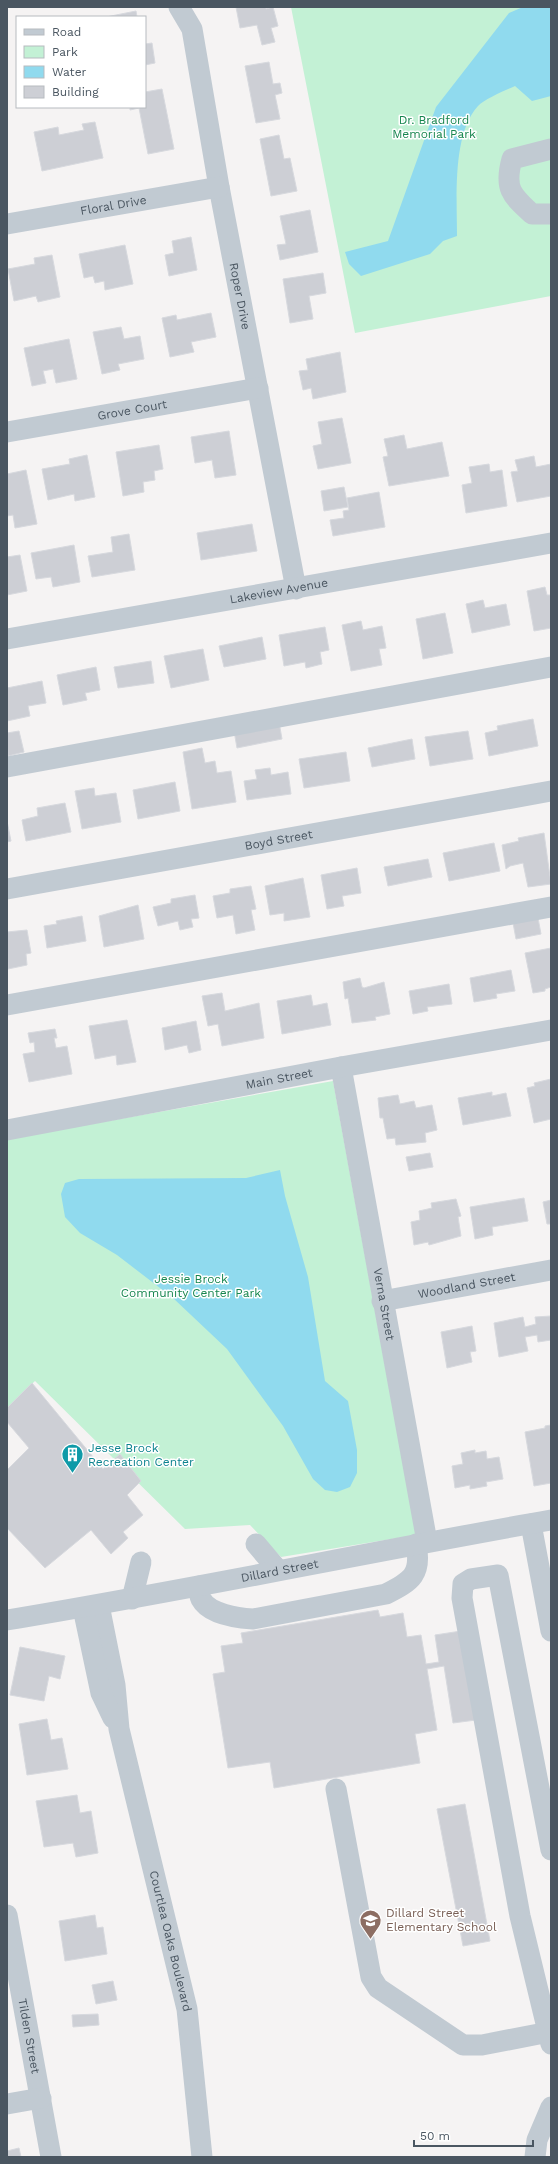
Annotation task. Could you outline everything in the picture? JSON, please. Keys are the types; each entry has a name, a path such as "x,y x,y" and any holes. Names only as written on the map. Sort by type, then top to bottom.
{"street":[{"name":"Roper Drive","path":"179,7 192,29 219,187 296,589"},
{"path":"551,149 512,159 507,177 514,197 532,214 551,214"},
{"name":"Floral Drive","path":"7,224 219,187"},
{"name":"Grove Court","path":"7,432 258,388"},
{"name":"Lakeview Avenue","path":"7,639 551,543"},
{"path":"7,767 551,667"},
{"name":"Boyd Street","path":"7,889 551,791"},
{"path":"7,1005 551,907"},
{"name":"Main Street","path":"7,1130 341,1067 551,1030"},
{"name":"Verna Street","path":"199,1586 201,1599 215,1611 236,1618 253,1619 386,1594 403,1586 414,1575 419,1560 421,1543 382,1301 341,1067"},
{"name":"Woodland Street","path":"382,1301 551,1270"},
{"name":"Dillard Street","path":"7,1620 132,1599 421,1543 551,1520"},
{"path":"531,1524 551,1631"},
{"path":"256,1544 278,1570"},
{"path":"132,1599 141,1562"},
{"path":"336,1789 371,1977 378,1988 463,2045 482,2045 550,2038 520,1916 462,1598 463,1584 471,1579 498,1575 551,1850"},
{"name":"Courtlea Oaks Boulevard","path":"91,1606 101,1693 119,1729 186,2009 202,2157"},
{"name":"Tilden Street","path":"7,1915 51,2157"},
{"path":"543,2006 551,1975"},
{"path":"7,2104 41,2098"},
{"path":"535,2157 537,2140 551,2107"}],"green space":[{"name":"Dr. Bradford Memorial Park","path":"291,7 551,7 551,296 355,333"},
{"name":"Jessie Brock Community Center Park","path":"333,1081 416,1535 281,1557 250,1525 185,1529 35,1381 7,1408 7,1139"}],"water":[{"path":"523,7 551,7 551,96 532,101 515,86 481,103 470,118 464,133 460,150 457,186 457,236 443,241 430,254 361,276 349,264 345,252 388,241 436,107 509,13"},
{"path":"280,1170 285,1196 308,1277 325,1381 348,1401 357,1450 357,1473 350,1487 337,1492 325,1490 313,1479 283,1426 227,1349 173,1298 117,1255 80,1233 65,1217 61,1194 65,1183 79,1179 246,1178"}],"building":[{"path":"236,7 266,7 266,9 273,7 278,26 271,28 275,42 262,45 257,25 240,28"},
{"path":"136,11 137,16 111,16"},
{"path":"152,43 155,63 146,65 146,44"},
{"path":"269,62 273,84 280,83 282,93 275,95 280,119 256,123 245,66"},
{"path":"162,89 174,149 148,154 139,108 146,108 146,92"},
{"path":"95,122 103,158 42,171 34,132 58,127 59,135 84,130 82,124"},
{"path":"279,135 284,159 290,158 297,191 271,196 260,139"},
{"path":"310,210 318,252 280,260 277,245 286,244 280,216"},
{"path":"191,237 197,270 169,276 165,255 174,253 172,241"},
{"path":"125,245 133,284 105,290 104,281 95,283 93,276 84,278 79,254"},
{"path":"52,255 60,297 38,302 36,296 14,301 8,269 35,264 34,258"},
{"path":"323,273 326,293 309,296 313,319 290,323 283,279"},
{"path":"211,313 216,337 191,342 194,352 170,357 162,318 176,315 177,320"},
{"path":"121,327 124,339 140,336 144,359 118,364 120,370 102,374 93,332"},
{"path":"69,339 77,379 56,383 53,369 43,371 46,383 32,386 24,348"},
{"path":"340,352 346,392 313,399 311,388 303,390 299,371 308,370 306,359"},
{"path":"342,418 351,463 318,469 313,446 322,444 318,422"},
{"path":"229,431 236,475 215,478 212,460 195,463 191,437"},
{"path":"404,435 407,449 442,442 449,476 389,486 383,457 388,456 384,439"},
{"path":"159,445 163,469 154,471 155,480 143,482 144,492 123,496 116,452"},
{"path":"87,455 95,497 75,501 74,494 48,500 42,469 70,464 69,459"},
{"path":"534,456 536,467 551,464 551,496 517,502 511,472 518,471 515,460"},
{"path":"489,464 490,472 502,470 507,506 466,513 462,485 472,483 469,467"},
{"path":"26,470 37,524 15,528 13,515 7,516 7,474"},
{"path":"344,487 348,507 324,511 321,491"},
{"path":"379,492 385,527 333,536 330,520 344,518 343,511 349,510 347,498"},
{"path":"252,524 257,551 201,560 197,533"},
{"path":"129,534 135,570 92,577 88,556 113,552 111,537"},
{"path":"74,545 80,582 53,587 51,577 36,579 31,553"},
{"path":"20,555 27,591 7,595 7,557"},
{"path":"545,587 547,595 551,595 551,628 534,631 527,591"},
{"path":"483,600 485,608 506,604 510,625 472,633 466,604"},
{"path":"445,613 453,653 423,659 416,619"},
{"path":"361,621 363,630 382,626 386,648 379,649 382,665 351,671 342,625"},
{"path":"325,627 329,650 320,652 322,664 306,668 305,662 284,666 279,635"},
{"path":"262,637 266,659 224,667 219,646"},
{"path":"203,649 209,680 171,688 164,656"},
{"path":"151,661 154,683 118,688 114,667"},
{"path":"96,667 100,690 85,693 87,700 63,705 57,675"},
{"path":"42,681 46,703 28,706 30,716 7,721 7,688"},
{"path":"533,719 538,746 489,756 485,733 498,730 497,726"},
{"path":"279,722 282,739 237,748 234,731"},
{"path":"19,731 24,752 8,756 7,733"},
{"path":"468,731 473,759 430,766 425,737"},
{"path":"412,739 415,759 372,767 368,748"},
{"path":"202,748 205,763 215,761 217,773 231,771 236,802 192,809 183,752"},
{"path":"346,752 350,781 304,788 299,759"},
{"path":"270,768 271,775 288,772 291,794 247,800 244,781 257,779 255,770"},
{"path":"175,782 180,811 138,819 133,790"},
{"path":"94,788 95,796 116,793 121,822 82,829 75,791"},
{"path":"65,803 71,832 26,841 22,820 38,816 37,808"},
{"path":"7,821 11,841 7,842"},
{"path":"544,833 551,884 528,887 523,863 510,866 506,869 502,845 519,841 518,838"},
{"path":"494,843 500,871 449,881 443,853"},
{"path":"428,859 432,877 388,886 384,867"},
{"path":"357,868 361,893 342,896 344,906 327,909 321,875"},
{"path":"303,878 310,917 284,921 284,913 270,915 265,886"},
{"path":"251,886 256,909 251,910 255,930 236,934 233,915 217,918 213,896 230,893 230,889"},
{"path":"195,895 199,918 191,919 193,927 180,930 178,921 158,926 153,907 171,903 171,899"},
{"path":"138,905 144,939 104,947 99,916"},
{"path":"82,916 86,941 47,948 44,926 57,924 56,921"},
{"path":"538,918 541,934 516,939 513,923"},
{"path":"27,930 31,953 26,954 27,965 8,969 7,932"},
{"path":"551,948 551,987 545,989 545,991 533,993 525,953"},
{"path":"511,970 515,991 496,994 497,998 474,1002 470,978"},
{"path":"360,978 362,987 364,988 384,982 390,1014 375,1017 376,1020 352,1023 348,998 345,999 343,982"},
{"path":"449,984 452,1004 427,1007 428,1011 413,1014 409,991"},
{"path":"222,993 225,1011 259,1003 264,1038 222,1046 218,1024 208,1026 202,996"},
{"path":"311,995 313,1006 327,1003 331,1025 282,1034 277,1001"},
{"path":"127,1020 136,1062 117,1065 116,1055 95,1059 89,1026"},
{"path":"196,1021 201,1050 189,1053 187,1045 165,1050 162,1028"},
{"path":"55,1029 57,1038 54,1038 56,1048 67,1046 72,1074 29,1082 23,1054 35,1052 34,1042 30,1043 28,1033"},
{"path":"551,1079 551,1119 534,1123 527,1088 535,1086 534,1083"},
{"path":"492,1092 492,1096 506,1093 511,1116 463,1125 458,1098"},
{"path":"398,1095 400,1104 414,1101 416,1108 432,1105 437,1130 425,1133 426,1142 396,1145 395,1138 387,1139 383,1118 380,1118 378,1098"},
{"path":"430,1153 433,1167 409,1171 406,1157"},
{"path":"524,1198 528,1221 492,1227 493,1235 475,1239 470,1207"},
{"path":"456,1199 461,1216 458,1217 461,1236 429,1245 428,1242 414,1245 411,1222 420,1220 419,1211 432,1208 431,1203"},
{"path":"551,1200 551,1224 547,1224 543,1202"},
{"path":"551,1316 551,1340 538,1342 537,1335 525,1337 528,1351 499,1357 494,1323 523,1317 525,1327 536,1324 535,1317"},
{"path":"472,1326 476,1351 470,1352 472,1362 447,1368 441,1332"},
{"name":"Jesse Brock Recreation Center","path":"32,1383 103,1469 120,1454 141,1481 127,1495 143,1515 123,1532 128,1538 111,1554 91,1530 45,1568 7,1528 7,1470 29,1448 7,1422 7,1408"},
{"path":"551,1425 551,1483 534,1486 525,1432 545,1428 545,1426"},
{"path":"475,1450 475,1453 486,1451 487,1459 499,1457 503,1479 486,1482 487,1486 470,1489 470,1485 455,1488 452,1466 463,1464 461,1453"},
{"path":"378,1610 380,1617 403,1613 407,1637 421,1635 426,1664 439,1662 435,1635 461,1631 476,1720 453,1723 444,1666 427,1669 437,1730 415,1734 420,1763 274,1788 270,1762 228,1768 213,1674 225,1672 221,1646 243,1643 241,1633"},
{"path":"20,1647 65,1656 60,1679 49,1676 44,1701 10,1695"},
{"path":"47,1719 51,1740 62,1738 68,1769 27,1775 19,1724"},
{"path":"77,1795 80,1813 91,1811 98,1853 76,1857 73,1843 44,1847 36,1801"},
{"path":"465,1804 490,1941 463,1946 437,1809"},
{"path":"95,1915 97,1928 103,1927 107,1954 65,1961 59,1921"},
{"path":"113,1981 117,2000 96,2004 92,1985"},
{"path":"98,2014 99,2025 73,2027 72,2015"},
{"path":"19,2148 21,2157 7,2157 7,2151"}],"place":[{"name":"Jesse Brock Recreation Center","path":"72,1474"},
{"name":"Dillard Street Elementary School","path":"370,1940"}]}
